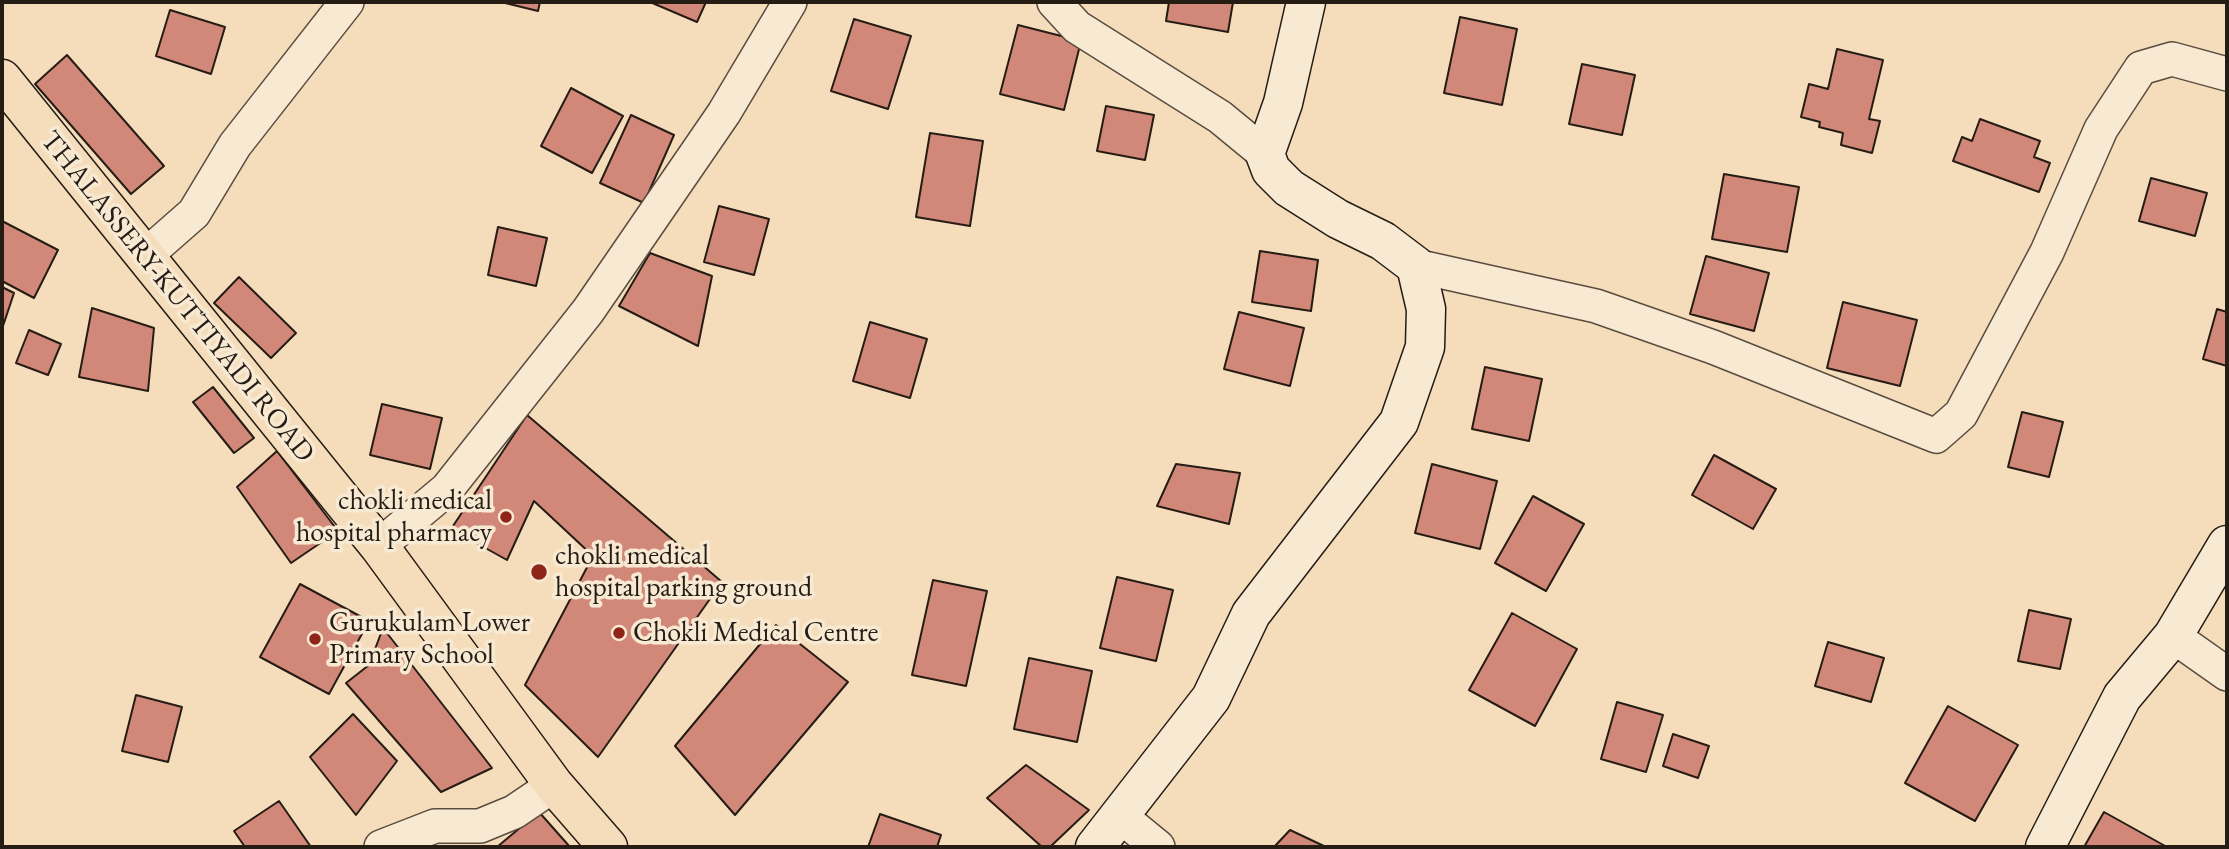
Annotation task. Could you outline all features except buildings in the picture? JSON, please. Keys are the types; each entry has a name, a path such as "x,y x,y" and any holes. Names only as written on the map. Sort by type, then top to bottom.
{"main road":[{"path":"1095,847 1211,698 1251,614 1399,422 1425,347 1426,309 1416,266 1383,241 1338,219 1289,188 1271,170 1265,154 1283,103 1306,2"},
{"name":"THALASSERY-KUTTIYADI ROAD","path":"4,88 145,256 379,546 554,785 608,847"},
{"path":"2045,847 2122,697 2173,636 2227,545"}],"street":[{"path":"145,256 194,213 235,145 347,2"},
{"path":"379,546 447,489 588,311 724,113 790,2"},
{"path":"1054,2 1077,27 1220,117 1265,154"},
{"path":"1416,266 1596,306 1713,347 1936,436 1961,414 2047,252 2101,129 2141,68 2172,59 2227,74"},
{"path":"2173,636 2227,674"},
{"path":"381,847 435,826 480,826 514,812 554,785"},
{"path":"1119,815 1158,847"}],"place":[{"name":"chokli medical hospital pharmacy","path":"506,517"},
{"name":"chokli medical hospital parking ground","path":"539,572"},
{"name":"Chokli Medical Centre","path":"619,633"},
{"name":"Gurukulam Lower Primary School","path":"315,639"}]}
